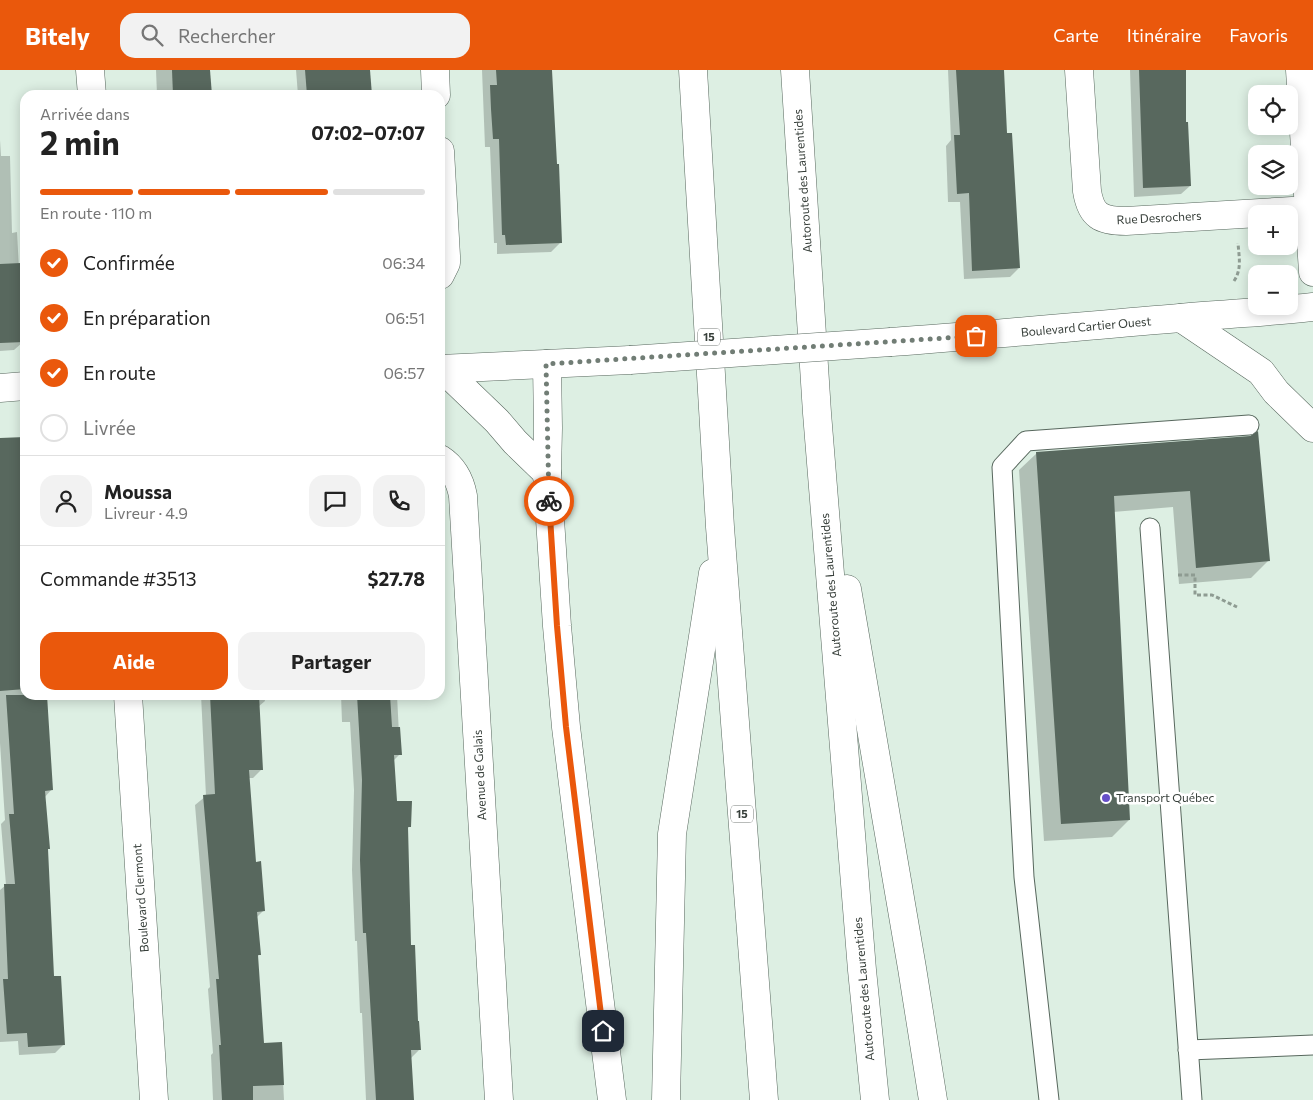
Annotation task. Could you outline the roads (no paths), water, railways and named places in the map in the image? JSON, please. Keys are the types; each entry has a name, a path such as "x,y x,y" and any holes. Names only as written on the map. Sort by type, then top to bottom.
{"main road":[{"path":"90,70 92,90"},
{"path":"435,70 436,90"},
{"name":"15","path":"693,70 720,527 764,1100"},
{"name":"Autoroute des Laurentides","path":"795,70 817,413 862,970 875,1100"},
{"name":"Rue Desrochers","path":"1079,70 1087,191 1092,210 1106,220 1126,221 1309,210"},
{"path":"1300,70 1313,272"},
{"path":"445,231 445,265"},
{"name":"Boulevard Cartier Ouest","path":"445,369 630,360 891,342 1270,312 1313,306"},
{"path":"1181,318 1261,372 1276,392 1313,428"},
{"path":"546,364 547,473 556,616 566,727 612,1100"},
{"path":"445,372 497,421 515,442 547,473"},
{"path":"0,388 20,386"},
{"path":"817,413 911,958 933,1100"},
{"name":"Avenue de Galais","path":"445,463 458,476 463,496 499,1100"},
{"path":"666,1100 672,834 720,527"},
{"name":"Boulevard Clermont","path":"128,700 154,1100"}],"lane":[{"path":"1049,1100 1024,877 1002,467 1026,441 1249,424"},
{"path":"1150,528 1192,1100"},
{"path":"1188,1050 1313,1045"}],"place":[{"name":"Transport Québec","path":"1106,798"}]}
